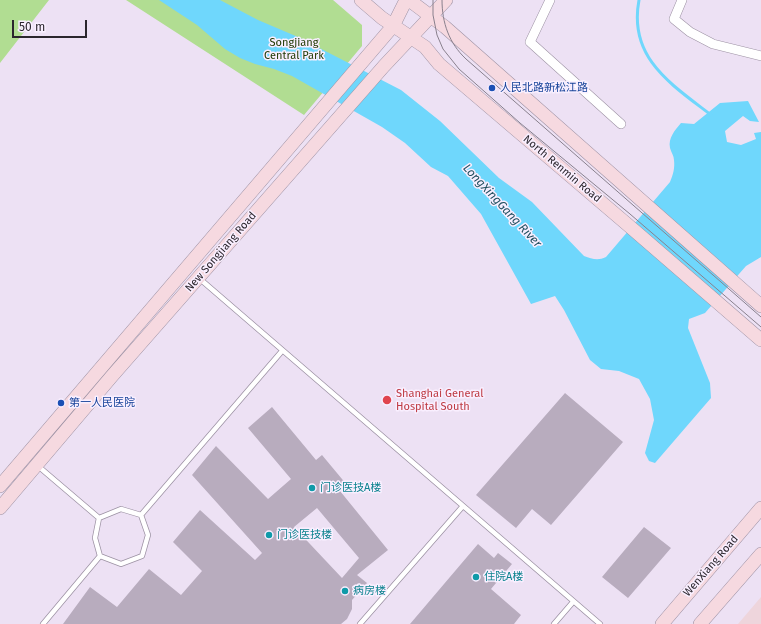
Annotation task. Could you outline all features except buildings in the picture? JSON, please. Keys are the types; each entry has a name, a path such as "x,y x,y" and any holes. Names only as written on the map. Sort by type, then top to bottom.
{"main road":[{"name":"North Renmin Road","path":"362,0 393,26 424,48 439,64 761,340"},
{"name":"New Songjiang Road","path":"0,486 393,26 408,0"},
{"path":"408,0 456,37 761,306"},
{"name":"New Songjiang Road","path":"0,508 198,278 375,76 446,0"},
{"name":"WenXiang Road","path":"662,624 761,508"},
{"path":"700,624 761,554"}],"street":[{"path":"550,0 530,42 621,124"},
{"path":"682,0 674,19 690,32 713,44 761,56"}],"lane":[{"path":"198,278 600,624"},
{"path":"141,516 282,350"},
{"path":"37,464 99,518"},
{"path":"360,624 463,506"},
{"path":"99,518 121,509 141,516"},
{"path":"100,556 122,564 142,556 148,535 141,516"},
{"path":"99,518 95,538 100,556"},
{"path":"43,624 100,556"},
{"path":"554,624 573,602"}],"shaded area":[{"path":"761,597 761,624 738,624"}],"green space":[{"path":"0,0 49,0 0,63"},
{"name":"Songjiang Central Park","path":"126,0 333,0 362,25 362,46 304,115"}],"water":[{"name":"LongXingGang River","path":"159,0 220,0 258,20 298,37 401,90 440,121 499,178 532,202 584,256 592,259 606,257 670,182 674,171 674,157 670,148 670,141 674,131 681,123 694,124 720,103 748,101 759,122 750,121 743,116 725,131 727,142 741,145 756,139 754,133 761,132 761,257 746,266 705,313 689,319 688,328 710,383 711,398 655,463 649,461 645,453 654,420 650,399 639,379 619,371 601,369 590,360 555,296 531,304 481,214 448,176 431,167 405,143 382,127 292,76 240,58 225,49 197,25"}],"waterway":[{"path":"639,0 637,20 640,38 646,54 656,68 668,80 711,115"}],"tram line":[{"path":"433,0 433,15 437,35 443,49 459,69 520,123 630,214 761,327"},
{"path":"442,0 445,25 455,46 466,59 761,317"}],"place":[{"name":"人民北路新松江路","path":"492,88"},
{"name":"Shanghai General Hospital South","path":"387,400"},
{"name":"第一人民医院","path":"61,403"},
{"name":"门诊医技A楼","path":"312,488"},
{"name":"门诊医技楼","path":"269,535"},
{"name":"住院A楼","path":"476,577"},
{"name":"病房楼","path":"345,591"}]}
